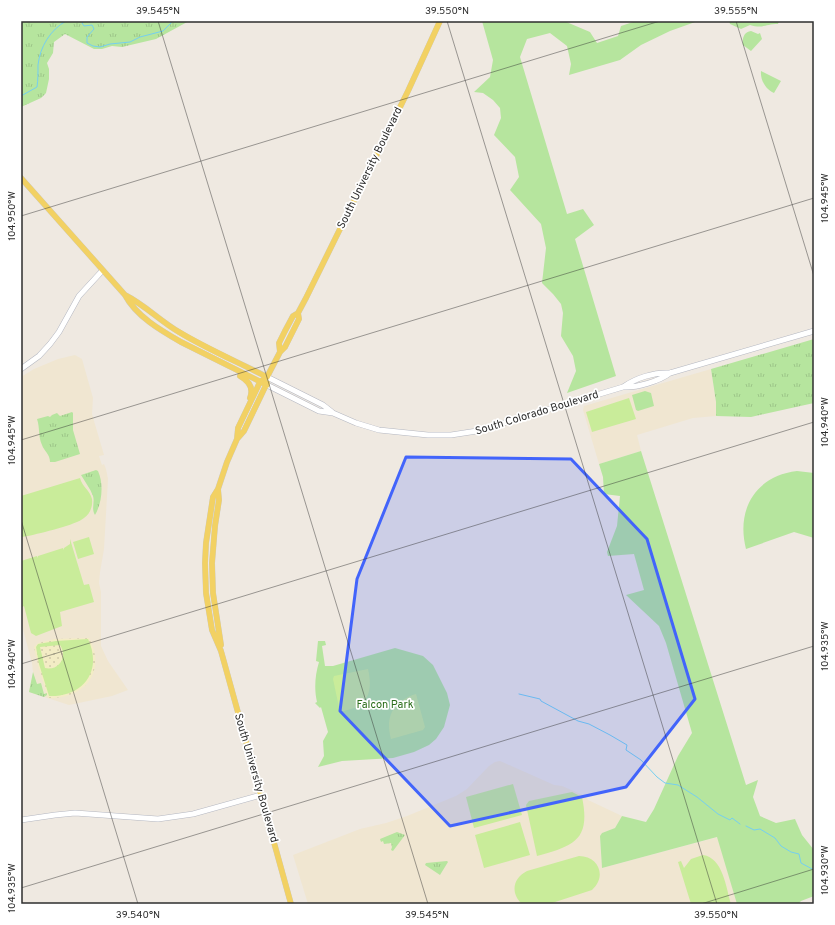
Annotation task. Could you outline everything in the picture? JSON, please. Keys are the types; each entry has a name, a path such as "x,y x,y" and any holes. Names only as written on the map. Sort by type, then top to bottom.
{"main road":[{"name":"South University Boulevard","path":"237,439 238,428 260,382 267,377 280,352 285,347 299,319 298,313 408,90 440,21"},
{"path":"21,178 102,271 125,295 130,305 147,320 168,334 231,368 246,379 250,386 251,394 246,411"},
{"path":"21,369 39,356 53,340 79,296 102,271"},
{"path":"125,295 135,300 162,321 184,335 267,377"},
{"name":"South Colorado Boulevard","path":"267,377 323,405 333,413 356,423 379,430 428,435 457,434 477,431 623,387 640,385 662,378 670,373 814,331"},
{"name":"South Colorado Boulevard","path":"231,368 319,411 333,413"},
{"name":"South University Boulevard","path":"267,377 267,385 244,431 237,439 218,489 213,497 207,530 205,563 207,601 212,630 221,651 291,904"},
{"name":"South University Boulevard","path":"218,489 219,500 212,556 213,593 221,651"},
{"path":"207,530 210,540 209,552 212,556"},
{"path":"21,820 75,813 158,819 193,814 261,795"}],"highlighted area":[{"path":"406,457 571,459 647,539 695,699 626,787 450,826 340,711 357,579"}],"shaded area":[{"path":"75,355 82,359 93,398 92,414 104,455 99,456 102,465 104,464 106,469 108,479 104,549 99,583 101,592 101,646 108,661 128,690 112,696 69,705 29,692 33,672 32,663 21,622 21,377 34,369 58,359"},
{"path":"711,369 716,402 716,416 693,418 637,435 641,451 599,464 583,410 584,406"},
{"path":"500,761 554,785 562,786 585,796 588,800 622,816 615,828 602,833 600,836 602,868 718,837 737,904 308,904 293,855 360,829 407,816 456,796 467,789 489,766"}],"green space":[{"path":"21,21 189,21 156,39 122,47 112,46 102,49 94,49 65,34 54,42 53,53 47,63 49,69 49,79 46,93 41,98 21,107"},
{"path":"482,21 564,21 590,32 597,43 618,36 621,26 636,21 698,21 670,31 641,45 620,60 569,75 571,64 567,46 550,33 527,39 520,57 567,214 583,209 594,225 575,239 616,376 567,393 576,371 573,356 561,336 563,313 561,304 542,283 546,248 541,224 510,190 519,177 515,157 494,135 501,118 500,108 493,100 483,93 474,92 490,77 493,60"},
{"path":"729,21 779,21 778,24 761,26 750,25 741,29 730,24"},
{"path":"751,31 758,34 760,33 762,39 751,51 743,45 743,38 745,34"},
{"path":"761,71 781,81 774,93 768,90 764,84 761,78"},
{"path":"814,339 814,403 751,417 716,416 716,402 711,369"},
{"path":"645,391 651,393 654,406 638,411 636,410 632,395"},
{"path":"629,398 636,419 592,432 586,412"},
{"path":"72,412 73,430 80,454 55,462 50,462 41,442 37,419 48,416 50,417 57,413 60,416"},
{"path":"641,451 746,785 758,780 753,797 760,816 776,823 795,819 802,835 814,850 814,896 801,901 798,904 737,904 717,837 602,868 600,836 602,833 615,828 622,816 646,822 654,809 678,756 692,733 666,643 659,626 626,595 644,590 634,554 608,556 607,552 617,526 620,496 604,494 603,477 599,464"},
{"path":"96,470 100,476 102,487 101,499 95,515 93,510 93,496 81,475"},
{"path":"797,471 814,473 814,538 794,532 746,549 744,521 747,508 752,497 770,480 782,474"},
{"path":"80,478 82,484 90,493 92,499 91,510 86,516 80,521 66,526 21,537 21,496"},
{"path":"89,537 94,554 78,559 73,542"},
{"path":"70,539 84,585 89,584 94,602 60,612 62,626 36,636 31,633 24,606 21,608 21,561 37,556 38,558 38,556 63,548 64,550 64,548 70,544"},
{"path":"88,639 92,651 93,662 87,680 80,687 72,692 49,696 39,664 36,647 38,644","holes":["60,645 63,654 61,662 54,667 45,668 40,647"]},
{"name":"Falcon Park","path":"318,641 325,641 326,645 322,646 325,666 333,666 395,648 423,656 433,665 447,693 450,705 444,727 436,739 429,745 414,752 393,758 342,761 318,767 324,756 323,741 328,732 321,707 320,708 315,703 317,702 315,682 319,662 316,661"},
{"path":"368,669 370,684 366,699 363,703 356,707 340,712 333,679 334,676"},
{"path":"33,672 37,684 41,683 44,694 47,693 44,697 29,692"},
{"path":"416,694 425,727 423,730 391,739 389,724 393,711 402,701"},
{"path":"513,784 522,815 474,828 466,797"},
{"path":"572,792 582,797 584,823 581,832 577,839 561,849 537,856 526,805 529,801"},
{"path":"520,822 530,855 484,868 475,835"},
{"path":"397,832 405,835 393,851 391,850 391,843 384,844 380,839"},
{"path":"703,855 710,857 723,874 731,904 691,904 678,862 681,861 684,868 691,859"},
{"path":"579,856 592,859 599,868 599,879 597,885 592,890 549,904 522,904 518,900 515,886 522,874 527,871"},
{"path":"448,862 440,875 425,865 426,863"}],"sand":[{"path":"89,638 94,650 95,662 89,681 82,688 72,694 48,698 34,647 38,643 55,639"}],"waterway":[{"path":"21,96 37,87 38,65 41,52 55,29 66,21"},
{"path":"83,21 82,23 84,26 92,25 94,29 87,37 87,43 100,47 110,44 130,42 140,37 163,31 173,21"},
{"path":"519,694 540,699 541,701 578,721 589,724 610,735 627,745 626,750 641,760 657,777 665,783 678,785 697,797 718,814 730,820 732,818 740,824"},
{"path":"746,826 754,830 760,829 775,838 781,846 791,852 799,854 801,863 814,870"}]}
